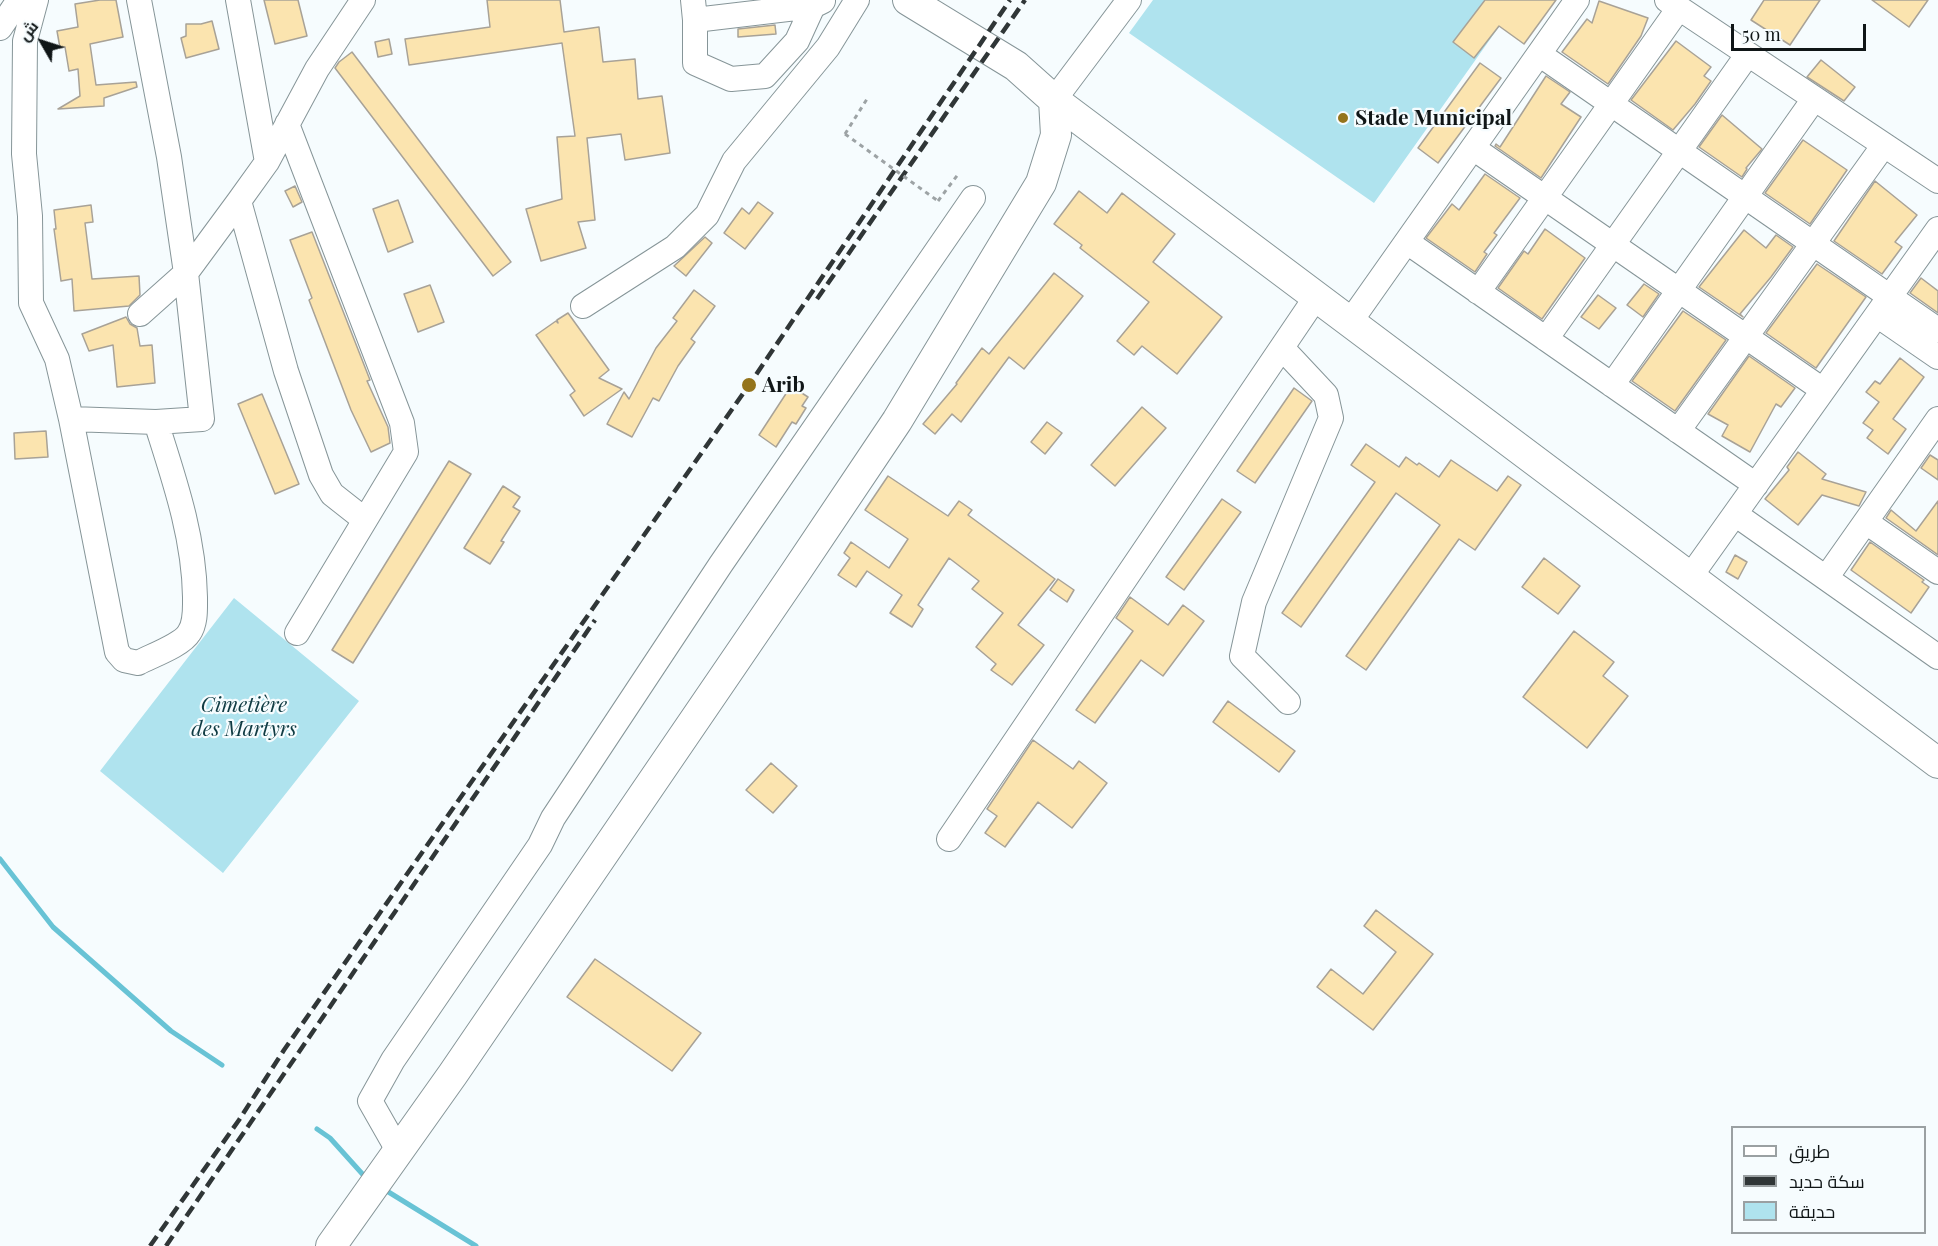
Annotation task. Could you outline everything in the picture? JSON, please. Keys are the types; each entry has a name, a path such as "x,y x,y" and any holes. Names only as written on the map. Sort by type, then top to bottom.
{"main road":[{"path":"908,0 1016,66 1054,100 1938,763"},
{"path":"331,1246 384,1174 782,593 903,411 1041,183 1056,135 1054,100"}],"street":[{"path":"0,28 19,0"},
{"path":"36,0 25,41 24,154 30,216 31,303 57,358 117,652 124,660 138,663 184,639 190,632 195,615 194,580 186,518 156,422"},
{"path":"71,419 156,422 202,419 170,156 139,0"},
{"path":"238,0 267,162"},
{"path":"140,314 186,273 267,162 318,69 363,0"},
{"path":"583,306 675,247 707,215 734,160 828,47 857,0"},
{"path":"1054,100 1129,0"},
{"path":"1350,322 1577,0"},
{"path":"815,2 797,41 765,76 731,79 695,63 694,10 815,2"},
{"path":"1478,292 1610,104 1673,4 1938,181"},
{"path":"1539,54 1813,244 1938,357"},
{"path":"1546,339 1748,54"},
{"path":"1612,385 1815,99"},
{"path":"287,124 402,423 406,440 406,452 297,633"},
{"path":"1678,431 1884,145"},
{"path":"1473,148 1823,390"},
{"path":"384,1174 370,1101 393,1060 540,845 553,818 721,564 973,198"},
{"path":"239,201 286,371 321,475 332,494 365,520"},
{"path":"1690,577 1938,229"},
{"path":"1407,242 1755,485"},
{"path":"949,838 1316,297"},
{"path":"1883,306 1938,330"},
{"path":"1282,348 1326,395 1331,418 1254,602 1242,656 1288,702"},
{"path":"1826,578 1938,418"},
{"path":"1735,514 1938,657"},
{"path":"1866,522 1938,572"}],"path":[{"path":"867,99 845,134 938,201 959,173"}],"green space":[{"name":"Stade Municipal","path":"1153,0 1518,0 1374,203 1129,33"},
{"name":"Cimetière des Martyrs","path":"234,598 359,701 223,873 100,771"}],"building":[{"path":"116,0 123,37 90,44 96,85 136,82 137,87 104,98 104,106 58,109 80,96 78,69 69,71 65,47 60,48 57,31 78,27 75,4"},
{"path":"264,0 298,0 307,36 275,44"},
{"path":"487,0 560,0 564,32 599,27 603,62 635,59 638,99 662,96 670,153 625,160 621,134 587,138 595,220 578,222 586,248 541,261 526,209 562,199 557,137 575,136 562,43 409,65 405,39 490,27"},
{"path":"1485,0 1556,0 1524,44 1499,26 1474,58 1453,42"},
{"path":"1764,0 1820,0 1790,45 1751,20"},
{"path":"1872,0 1928,0 1909,27"},
{"path":"1599,1 1648,18 1641,36 1608,84 1562,52 1587,19 1592,23"},
{"path":"212,21 219,49 186,58 181,38 186,36 186,24"},
{"path":"775,25 776,34 738,37 738,29"},
{"path":"389,39 392,54 378,57 375,42"},
{"path":"1676,41 1711,67 1704,76 1711,81 1673,130 1631,100"},
{"path":"352,52 511,262 493,276 335,68"},
{"path":"1821,60 1855,87 1844,101 1807,77"},
{"path":"1480,63 1501,78 1438,163 1418,148"},
{"path":"1546,76 1570,92 1561,104 1581,117 1541,178 1495,146 1496,144 1500,147"},
{"path":"1722,115 1762,149 1746,168 1742,177 1699,147"},
{"path":"1803,140 1847,170 1810,224 1765,193"},
{"path":"1485,174 1520,198 1494,233 1497,235 1484,252 1487,254 1475,272 1426,238 1452,204 1459,210"},
{"path":"1875,181 1917,215 1895,242 1902,247 1882,274 1834,241"},
{"path":"295,186 302,202 293,207 285,191"},
{"path":"1079,191 1107,213 1122,193 1175,234 1153,262 1222,317 1177,374 1142,346 1134,355 1117,341 1149,302 1080,248 1082,245 1054,224"},
{"path":"398,200 413,242 388,252 373,209"},
{"path":"758,202 773,213 745,249 724,233 742,208 749,214"},
{"path":"91,205 93,222 85,223 92,279 139,276 140,295 129,306 74,311 72,279 61,281 54,229 56,229 54,210"},
{"path":"1545,229 1585,258 1542,319 1498,288 1524,251 1528,254"},
{"path":"1744,230 1766,248 1776,235 1793,247 1740,314 1743,317 1699,287"},
{"path":"312,232 370,380 367,381 388,427 390,443 371,452 351,410 309,300 312,298 290,240"},
{"path":"705,237 712,243 686,276 674,266"},
{"path":"1817,264 1866,297 1816,368 1766,333"},
{"path":"1054,273 1083,296 1024,369 1009,357 961,422 952,414 935,434 923,424 957,384 982,348 989,354"},
{"path":"1921,278 1938,291 1938,313 1910,293"},
{"path":"1644,284 1659,294 1643,317 1627,305"},
{"path":"430,285 444,322 418,332 404,294"},
{"path":"694,290 715,306 691,339 695,342 678,366 659,401 653,398 632,437 607,424 624,392 629,399 656,348 677,321 673,318"},
{"path":"1598,295 1616,308 1599,329 1581,317"},
{"path":"1683,311 1726,340 1675,411 1632,381"},
{"path":"568,313 609,370 599,378 622,389 584,416 570,395 575,391 536,335 556,321 558,323 557,320"},
{"path":"126,317 130,324 137,328 140,346 152,345 155,383 117,387 113,345 89,351 82,334"},
{"path":"1749,356 1795,388 1781,407 1776,404 1750,452 1722,436 1728,425 1708,414"},
{"path":"1900,358 1924,377 1893,419 1906,429 1888,454 1867,438 1873,430 1863,423 1879,402 1866,392 1875,381 1880,384"},
{"name":"Arib","path":"791,386 808,397 802,406 806,408 796,424 792,422 776,447 759,435"},
{"path":"1294,388 1312,401 1255,483 1237,471"},
{"path":"262,394 299,484 275,494 238,404"},
{"path":"1142,407 1166,428 1115,486 1091,465"},
{"path":"1047,422 1062,433 1045,454 1031,442"},
{"path":"46,431 48,457 15,459 14,433"},
{"path":"1366,444 1399,467 1406,457 1439,477 1451,460 1497,491 1508,476 1521,485 1475,550 1459,539 1366,670 1346,656 1440,525 1396,493 1301,627 1282,613 1375,482 1351,465"},
{"path":"1798,452 1826,474 1822,479 1866,492 1859,506 1822,495 1798,525 1765,499 1789,470 1787,467"},
{"path":"1930,455 1938,460 1938,480 1921,468"},
{"path":"449,461 471,474 353,663 332,650"},
{"path":"888,476 948,516 959,501 972,510 968,515 1055,579 1018,625 1044,645 1012,685 991,670 996,664 976,647 1003,613 972,589 979,581 949,558 918,605 923,609 912,627 890,613 902,595 867,571 856,587 838,575 850,558 844,553 851,542 889,568 908,539 865,510"},
{"path":"503,486 520,497 513,507 520,511 490,564 464,548"},
{"path":"1222,499 1241,512 1184,590 1166,577"},
{"path":"1938,501 1938,555 1886,518 1891,510 1916,531"},
{"path":"1870,542 1924,580 1922,582 1929,587 1911,613 1851,570"},
{"path":"1735,555 1747,562 1738,579 1726,572"},
{"path":"1544,558 1580,586 1558,614 1522,587"},
{"path":"1058,579 1074,590 1067,602 1050,590"},
{"path":"1130,597 1168,625 1183,605 1204,621 1163,676 1141,660 1095,723 1076,710 1133,631 1116,618"},
{"path":"1574,631 1614,662 1603,676 1628,696 1587,748 1523,697"},
{"path":"1228,701 1295,751 1279,772 1213,722"},
{"path":"1033,740 1073,769 1079,761 1107,783 1072,828 1038,802 1005,847 985,833 997,816 987,809"},
{"path":"771,763 797,786 773,813 746,790"},
{"path":"1376,910 1433,954 1373,1030 1317,987 1331,969 1363,994 1396,952 1364,926"},
{"path":"595,959 701,1033 672,1071 567,997"}],"waterway":[{"path":"0,859 53,927 171,1031 222,1065"},
{"path":"317,1129 330,1138 366,1178"},
{"path":"382,1188 476,1246"}],"railway":[{"path":"150,1246 239,1120 284,1050 749,385 1010,0"},
{"path":"817,299 1025,0"},
{"path":"166,1246 595,620"}],"place":[{"name":"Stade Municipal","path":"1343,118"},
{"name":"Arib","path":"749,385"}]}
